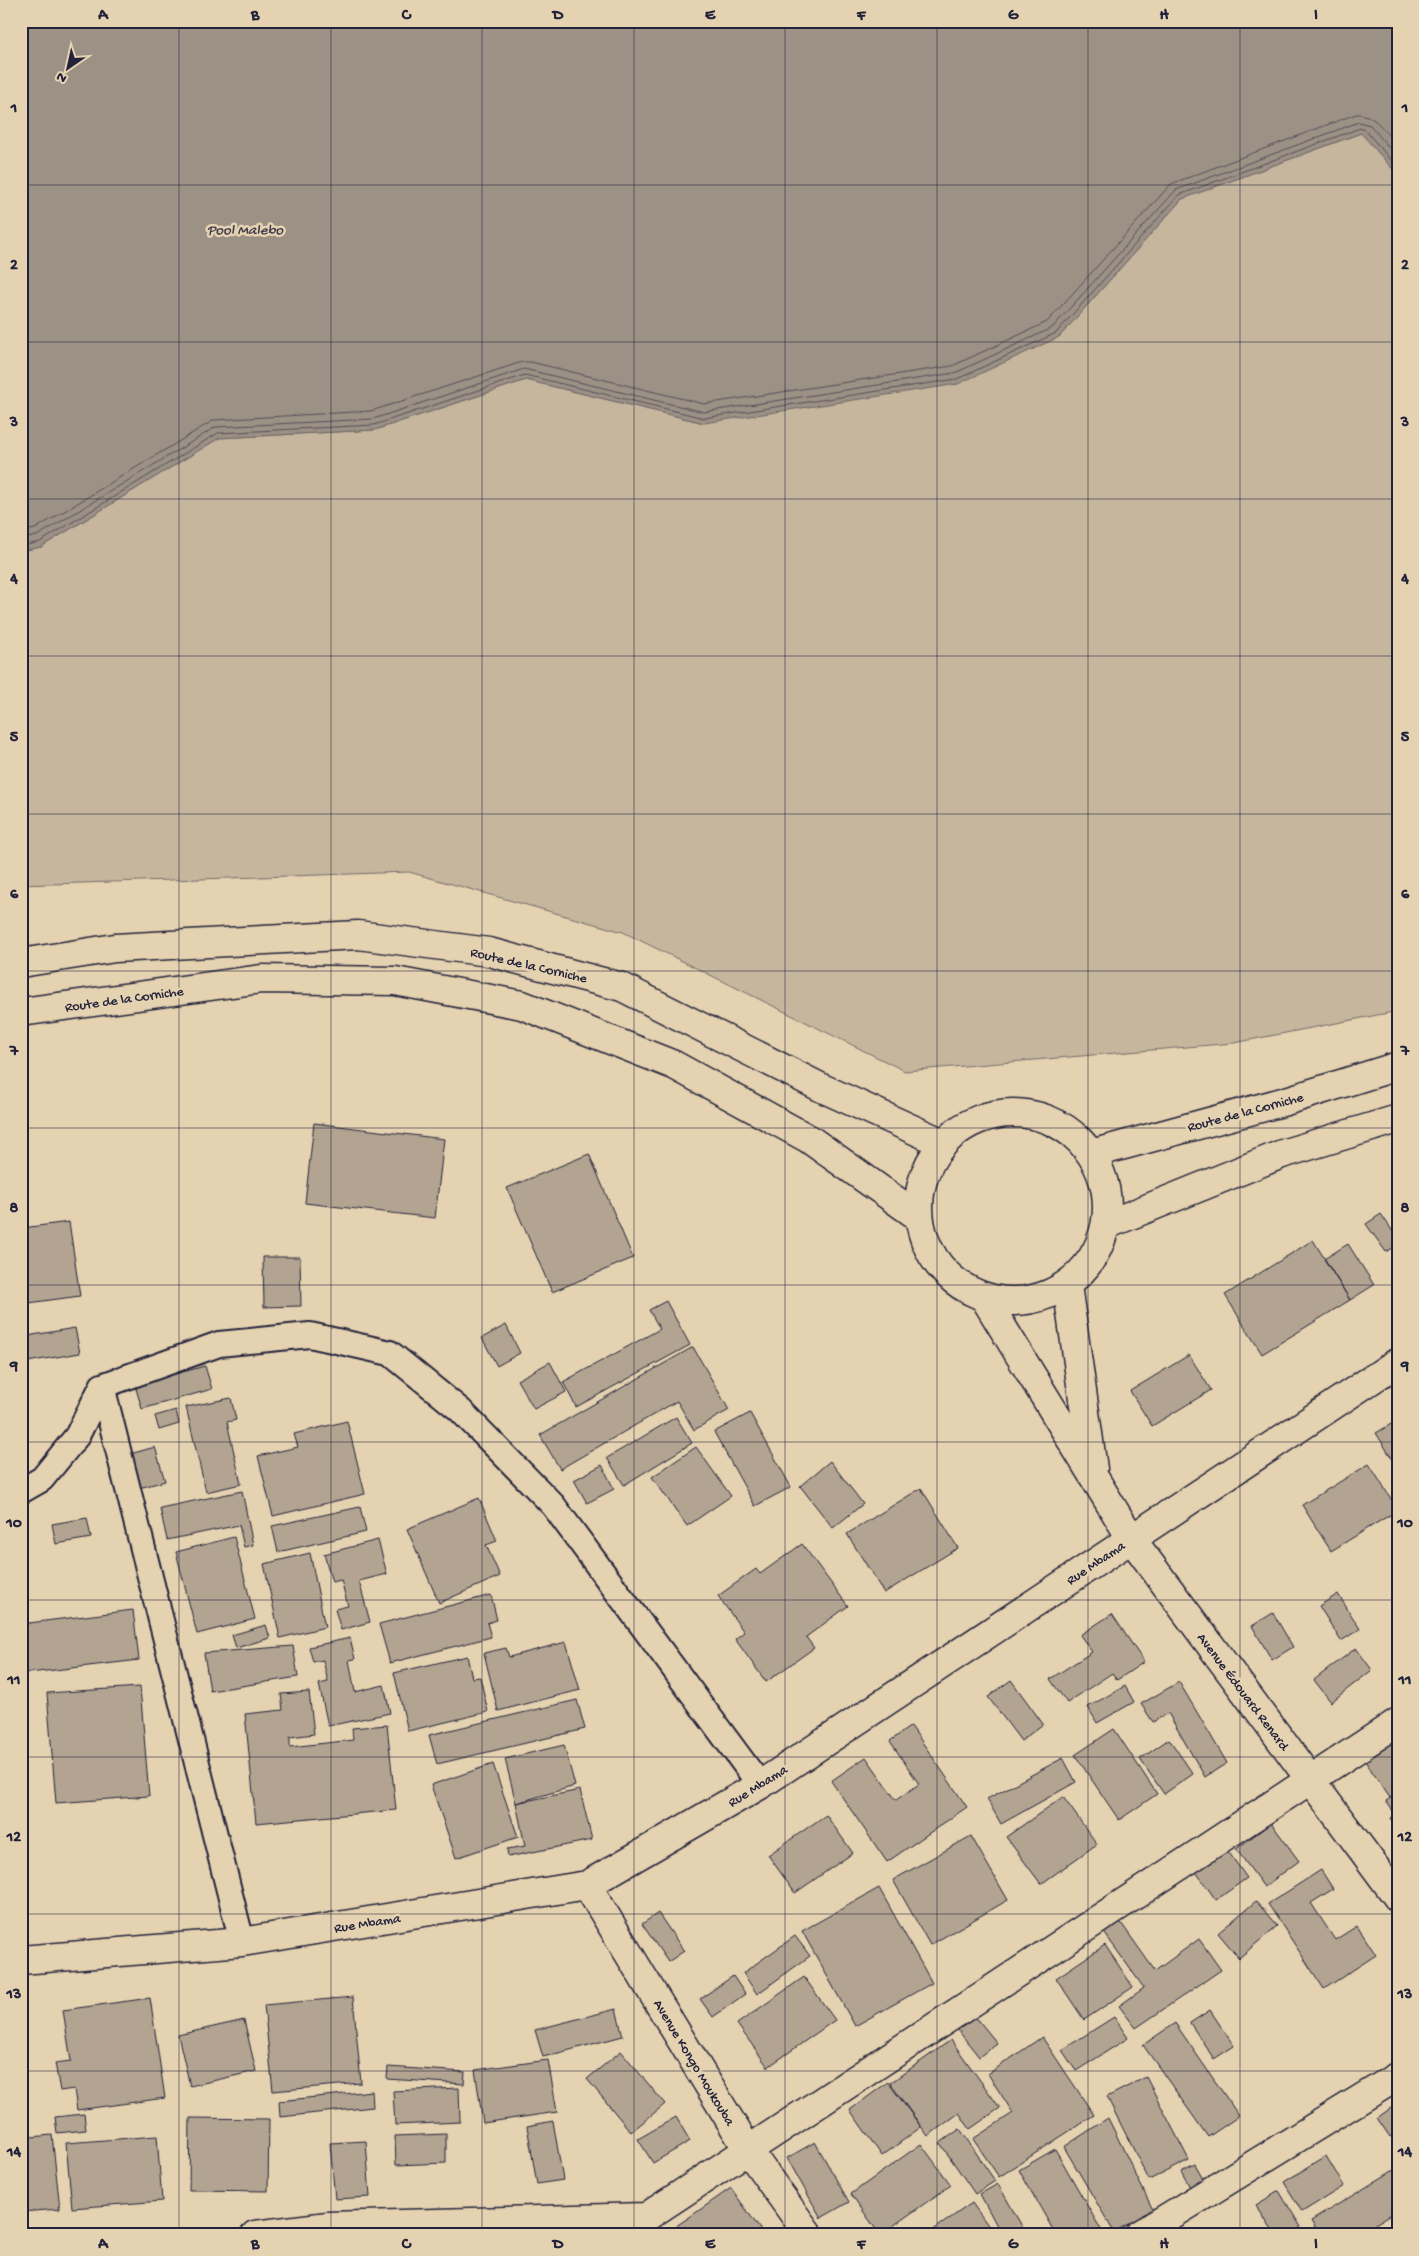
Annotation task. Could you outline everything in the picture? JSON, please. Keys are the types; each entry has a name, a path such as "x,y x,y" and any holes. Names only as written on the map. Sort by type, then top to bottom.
{"street":[{"name":"Route de la Corniche","path":"21,963 115,948 358,935 489,952 622,987 822,1088 942,1143"},
{"name":"Route de la Corniche","path":"21,1012 261,980 395,981 522,1005 674,1065 809,1139 919,1217"},
{"name":"Route de la Corniche","path":"1091,1154 1286,1101 1398,1066"},
{"path":"1002,1112 1036,1115 1067,1129 1091,1154 1106,1188 1106,1225 1098,1248 1086,1269 1067,1285 1041,1298 1012,1302 984,1297 952,1280 930,1252 919,1217 919,1191 928,1166 942,1143 969,1123 1002,1112"},
{"path":"1106,1225 1282,1154 1398,1119"},
{"name":"Avenue Édouard Renard","path":"1067,1285 1095,1480"},
{"name":"Avenue Édouard Renard","path":"984,1297 1131,1538 1398,1898"},
{"name":"Rue Mbama","path":"21,1960 242,1942 587,1885 760,1784 1398,1362"},
{"path":"619,2235 1398,1722"},
{"name":"Avenue Kongo Moukouba","path":"587,1885 748,2150 809,2235"},
{"path":"1139,2235 1398,2076"},
{"path":"255,2235 328,2226 645,2218"}],"lane":[{"path":"21,1491 42,1479 77,1436 102,1386 219,1344 310,1335 390,1353 460,1410 553,1505 760,1784"},
{"path":"102,1386 242,1942"}],"shaded area":[{"path":"1361,133 1398,175 1398,1011 1234,1043 905,1071 623,932 409,872 21,885 21,551 41,547 219,438 375,430 526,380 704,423 1059,337 1182,199"}],"water":[{"name":"Pool Malebo","path":"21,21 1398,21 1398,175 1361,133 1182,199 1059,337 958,384 704,423 526,380 375,430 219,438 41,547 21,551"}],"building":[{"path":"314,1123 444,1139 435,1218 305,1203"},
{"path":"589,1154 633,1258 552,1292 507,1188"},
{"path":"1381,1214 1398,1239 1398,1245 1386,1252 1366,1224"},
{"path":"69,1222 80,1296 21,1304 21,1223 22,1228"},
{"path":"1313,1240 1350,1300 1262,1354 1225,1295"},
{"path":"1348,1244 1374,1285 1350,1300 1324,1259"},
{"path":"263,1257 300,1257 301,1306 264,1307"},
{"path":"666,1301 690,1345 576,1407 563,1382 660,1329 649,1310"},
{"path":"506,1325 520,1353 497,1366 482,1338"},
{"path":"75,1328 80,1353 21,1363 21,1337"},
{"path":"693,1347 729,1410 694,1430 677,1401 560,1469 540,1435"},
{"path":"1189,1355 1211,1390 1152,1426 1130,1391"},
{"path":"550,1362 566,1392 534,1409 517,1380"},
{"path":"205,1366 212,1389 142,1409 135,1385"},
{"path":"231,1398 236,1420 227,1422 241,1484 206,1492 186,1407"},
{"path":"176,1410 179,1424 159,1430 155,1416"},
{"path":"750,1413 791,1487 755,1506 714,1432"},
{"path":"676,1417 692,1443 624,1485 607,1458"},
{"path":"1398,1420 1398,1468 1376,1433"},
{"path":"347,1421 365,1494 273,1516 258,1456 298,1447 294,1434"},
{"path":"155,1447 165,1481 139,1488 130,1454"},
{"path":"696,1447 731,1496 687,1526 652,1477"},
{"path":"830,1461 863,1504 833,1528 800,1486"},
{"path":"1369,1464 1398,1510 1331,1551 1302,1505"},
{"path":"602,1465 614,1489 587,1503 574,1480"},
{"path":"921,1488 958,1548 884,1593 847,1534"},
{"path":"242,1491 253,1545 244,1547 239,1525 167,1540 160,1508"},
{"path":"479,1498 497,1541 486,1545 500,1576 439,1603 407,1529"},
{"path":"360,1507 366,1532 278,1552 272,1526"},
{"path":"87,1518 91,1538 56,1544 52,1524"},
{"path":"234,1537 255,1619 197,1634 176,1552"},
{"path":"378,1540 387,1574 359,1581 370,1622 341,1630 335,1609 348,1606 341,1580 332,1582 324,1554"},
{"path":"802,1544 848,1606 806,1637 814,1648 766,1682 735,1639 744,1632 718,1596 756,1569 760,1574"},
{"path":"310,1553 325,1627 280,1638 264,1564"},
{"path":"1338,1594 1360,1629 1341,1641 1319,1606"},
{"path":"491,1595 497,1620 487,1623 491,1637 390,1663 379,1624"},
{"path":"133,1610 139,1660 21,1674 21,1624"},
{"path":"1273,1613 1293,1647 1272,1660 1252,1626"},
{"path":"1112,1614 1144,1662 1117,1680 1112,1673 1067,1703 1050,1679 1092,1652 1080,1635"},
{"path":"266,1625 270,1638 236,1648 232,1635"},
{"path":"350,1638 355,1659 349,1660 355,1692 384,1685 390,1713 328,1726 319,1684 328,1682 323,1660 313,1662 309,1647"},
{"path":"566,1642 580,1690 498,1711 484,1653 506,1648 509,1657"},
{"path":"293,1646 298,1677 210,1691 204,1653"},
{"path":"1356,1648 1372,1670 1331,1702 1314,1680"},
{"path":"467,1656 472,1678 480,1677 488,1712 408,1731 394,1673"},
{"path":"1011,1680 1043,1724 1021,1741 988,1697"},
{"path":"1179,1682 1227,1763 1205,1777 1168,1713 1153,1722 1141,1704"},
{"path":"1125,1686 1134,1702 1097,1723 1088,1707"},
{"path":"140,1687 149,1796 56,1803 47,1693"},
{"path":"309,1692 314,1734 290,1737 290,1747 353,1740 352,1728 387,1725 396,1810 256,1823 245,1714 283,1710 281,1694"},
{"path":"577,1700 585,1729 437,1764 429,1735"},
{"path":"911,1726 967,1807 887,1862 831,1781 866,1757 896,1800 919,1784 890,1741"},
{"path":"1114,1729 1157,1794 1119,1820 1075,1755"},
{"path":"1169,1739 1193,1774 1164,1794 1140,1759"},
{"path":"1398,1739 1398,1792 1390,1798 1365,1761"},
{"path":"564,1745 575,1786 516,1803 505,1759"},
{"path":"1063,1758 1076,1782 1001,1824 987,1799"},
{"path":"493,1764 518,1837 456,1858 431,1785"},
{"path":"580,1790 592,1840 508,1857 507,1849 525,1846 516,1803"},
{"path":"1398,1793 1398,1830 1390,1818 1395,1814 1386,1801"},
{"path":"1063,1797 1097,1844 1041,1884 1006,1837"},
{"path":"826,1815 853,1853 795,1893 768,1855"},
{"path":"1271,1823 1299,1861 1264,1887 1236,1849"},
{"path":"971,1836 1008,1900 930,1945 893,1880"},
{"path":"1225,1847 1247,1878 1216,1900 1194,1869"},
{"path":"1321,1870 1333,1889 1311,1903 1335,1940 1357,1926 1376,1955 1324,1989 1268,1904"},
{"path":"879,1888 932,1983 855,2026 802,1931"},
{"path":"1256,1901 1277,1926 1239,1958 1218,1933"},
{"path":"658,1913 684,1951 668,1962 642,1924"},
{"path":"1119,1920 1155,1971 1199,1939 1221,1970 1136,2028 1119,2006 1144,1988 1103,1931"},
{"path":"795,1936 810,1956 757,1994 743,1973"},
{"path":"1105,1945 1133,1987 1084,2020 1056,1978"},
{"path":"733,1976 745,1994 713,2017 700,1999"},
{"path":"804,1977 835,2020 768,2067 737,2024"},
{"path":"353,1997 361,2083 273,2091 264,2005"},
{"path":"150,1998 165,2098 77,2110 74,2089 60,2091 55,2063 71,2061 63,2010"},
{"path":"616,2009 623,2036 543,2057 535,2030"},
{"path":"1210,2010 1234,2046 1214,2059 1190,2023"},
{"path":"975,2016 997,2043 979,2057 957,2029"},
{"path":"1114,2017 1128,2038 1076,2071 1062,2050"},
{"path":"244,2020 256,2071 190,2086 178,2035"},
{"path":"1175,2023 1239,2116 1208,2137 1143,2045"},
{"path":"1042,2037 1094,2115 999,2177 973,2139 1013,2113 988,2074"},
{"path":"951,2040 1000,2108 970,2129 959,2113 928,2136 890,2083"},
{"path":"621,2051 665,2104 631,2132 587,2079"},
{"path":"548,2060 557,2112 483,2123 475,2070"},
{"path":"388,2067 465,2072 464,2084 387,2079"},
{"path":"1146,2077 1189,2160 1149,2180 1107,2097"},
{"path":"888,2082 921,2127 882,2156 850,2110"},
{"path":"459,2088 460,2122 395,2125 393,2091"},
{"path":"372,2091 373,2107 280,2117 279,2101"},
{"path":"1398,2103 1398,2131 1390,2137 1377,2118"},
{"path":"84,2114 86,2130 57,2133 55,2117"},
{"path":"676,2117 690,2141 653,2163 638,2139"},
{"path":"190,2118 269,2119 268,2191 189,2190"},
{"path":"1108,2118 1153,2210 1114,2232 1064,2147"},
{"path":"553,2121 563,2180 537,2184 527,2126"},
{"path":"960,2129 995,2181 975,2194 940,2143"},
{"path":"446,2134 446,2163 396,2165 395,2136"},
{"path":"52,2135 60,2209 21,2212 21,2138"},
{"path":"157,2136 162,2201 72,2208 66,2143"},
{"path":"366,2141 370,2197 335,2199 330,2143"},
{"path":"815,2142 849,2202 821,2218 787,2158"},
{"path":"921,2144 951,2185 880,2235 851,2194"},
{"path":"1055,2149 1104,2235 1056,2235 1019,2170"},
{"path":"1326,2156 1344,2186 1302,2212 1284,2182"},
{"path":"1195,2164 1204,2180 1190,2187 1181,2171"},
{"path":"1394,2170 1398,2176 1398,2210 1357,2235 1319,2235 1311,2221"},
{"path":"998,2184 1027,2235 1002,2235 980,2194"},
{"path":"731,2188 764,2235 663,2235 694,2214"},
{"path":"1279,2191 1301,2227 1288,2235 1275,2235 1256,2205"},
{"path":"972,2203 995,2235 926,2235"}]}
